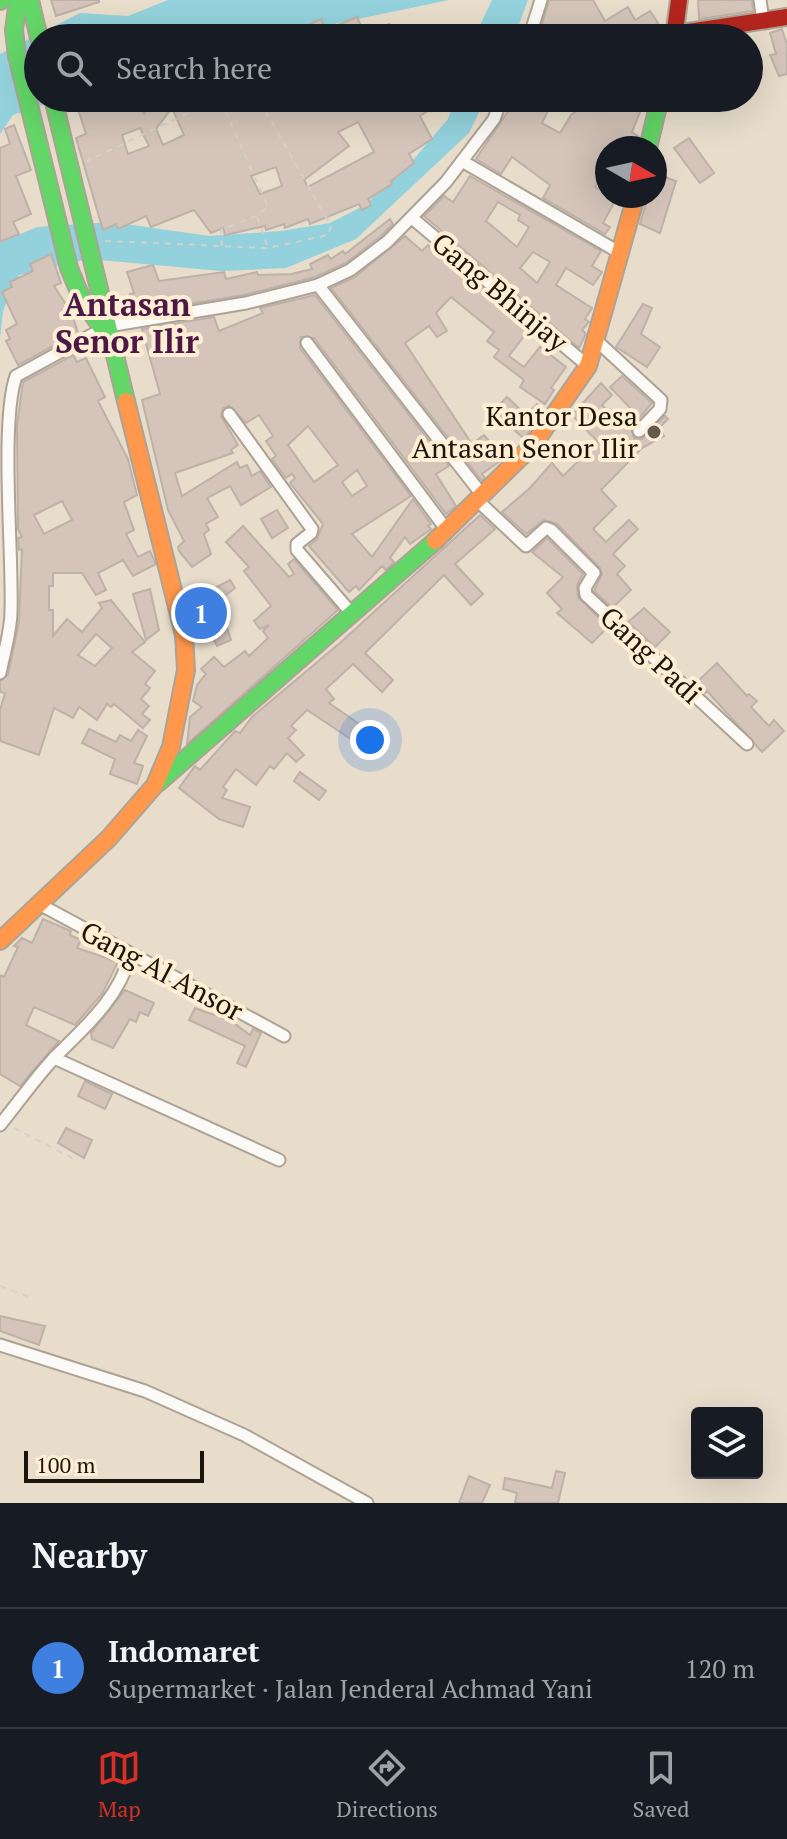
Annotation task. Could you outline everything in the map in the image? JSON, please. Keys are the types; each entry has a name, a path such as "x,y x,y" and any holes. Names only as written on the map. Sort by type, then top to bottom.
{"main road":[{"path":"18,0 14,41 24,84"},
{"path":"30,0 36,24"},
{"path":"676,24 679,0"},
{"path":"745,24 787,17"},
{"path":"31,112 63,243 81,297 105,327"},
{"path":"56,112 105,327 169,563 184,635 186,670 182,706 171,747 155,785"},
{"path":"651,136 657,112"},
{"path":"0,941 109,838 155,785 353,615 481,499 533,445 588,366 598,342 633,208"}],"street":[{"path":"533,24 541,0"},
{"path":"760,0 763,21"},
{"path":"0,673 12,614 3,450 5,416 12,381 22,371 105,327 246,303 318,285 367,261 412,218 462,161 497,112"},
{"path":"462,161 622,254"},
{"name":"Gang Bhinjay","path":"412,218 588,366"},
{"path":"318,285 481,499"},
{"path":"598,342 661,400 660,409 639,431"},
{"path":"307,343 446,529"},
{"path":"229,414 312,529 297,544 297,550 353,615"},
{"name":"Gang Padi","path":"481,499 526,546 546,528 551,530 594,573 585,588 586,595 747,744"},
{"name":"Gang Al Ansor","path":"41,905 130,956 284,1036"},
{"path":"1,1124 54,1058 94,1020 125,975 130,956"},
{"path":"54,1058 279,1160"},
{"path":"0,1345 145,1391 244,1435 367,1503"}],"path":[{"path":"70,170 189,112"},
{"path":"223,247 221,230 256,216 268,203 226,112"},
{"path":"87,238 114,243 268,248 328,235 331,226 266,112"},
{"path":"256,216 268,248"},
{"path":"1,1124 78,1161"},
{"path":"0,1286 30,1297"}],"water":[{"path":"168,0 449,0 334,24 59,24 80,13 128,16"},
{"path":"492,0 528,0 519,24 481,24"},
{"path":"24,42 24,111 13,115 0,134 0,54"},
{"path":"451,112 479,112 469,133 356,239 286,268 221,271 88,259 19,275 3,311 0,338 0,243 37,227 111,222 210,236 281,231 330,223 365,205 413,160"}],"building":[{"path":"51,0 99,0 99,2 56,16"},
{"path":"549,0 593,0 605,21 628,7 635,20 650,11 658,23 656,24 542,24"},
{"path":"698,0 752,0 753,11 699,19"},
{"path":"357,17 360,24 340,24"},
{"path":"782,29 787,45 787,74 779,76 770,55 776,54 770,33"},
{"path":"79,112 169,112 156,129 163,145 184,135 174,112 426,112 420,116 432,139 409,154 414,163 391,181 392,184 368,199 371,205 362,210 359,204 310,224 308,219 285,228 284,224 266,230 265,226 225,235 223,228 211,233 194,210 151,227 146,216 118,229 116,224 103,230 76,138 86,134","holes":["358,122 374,152 308,187 304,180 349,146 338,132","140,128 149,146 128,154 122,135","276,167 282,186 260,194 251,176"]},
{"path":"508,112 547,112 542,123 560,133 575,112 640,112 632,132 638,136 595,136 595,208 611,208 603,223 610,227 605,234 543,198 550,185 512,157 501,174 476,159"},
{"path":"14,125 31,170 16,176 31,214 13,222 19,234 0,242 0,148 10,144 5,129"},
{"path":"689,138 714,173 700,183 674,148"},
{"path":"470,176 601,251 592,266 602,272 593,285 566,268 556,285 592,308 585,319 589,322 582,330 586,334 579,348 424,216 444,196 453,202","holes":["498,202 520,215 518,220 529,227 517,247 486,221","533,252 550,262 537,283 520,268"]},
{"path":"667,178 676,181 660,233 640,224 645,208 667,208"},
{"path":"390,219 393,224 381,236 346,263 315,277 244,295 133,313 130,294 134,293 127,272 153,265 159,281 224,272 226,279 257,272 258,275 291,274 312,269 310,264 328,255 331,259 343,251 345,254"},
{"path":"405,236 422,251 428,245 442,255 526,325 524,329 527,332 509,356 524,367 540,347 566,367 551,388 554,390 545,404 520,387 524,380 494,357 499,350 487,341 494,332 451,297 436,313 447,331 437,337 429,326 405,343 472,444 484,435 504,458 482,474 485,478 482,481 331,288 355,277"},
{"path":"51,254 61,283 54,286 72,314 78,333 18,365 6,341 10,339 6,330 17,324 2,292 12,287 10,282 33,271 30,264"},
{"path":"315,295 449,466 436,474 456,506 446,514 314,338 301,337 300,348 411,496 352,534 372,557 413,499 431,524 428,526 431,529 410,544 405,537 390,558 394,562 386,570 382,566 359,590 356,586 349,592 309,546 317,539 323,524 290,483 295,478 292,474 286,478 272,459 276,456 266,441 273,436 259,415 246,423 229,406 223,408 221,416 238,445 231,450 233,453 175,473 182,496 237,462 240,468 247,465 252,476 260,471 271,487 241,505 230,486 207,498 218,517 206,524 209,530 204,534 211,554 192,567 179,551 178,547 184,541 168,510 142,400 160,394 142,329 214,317 219,331 263,313 260,308","holes":["308,426 338,465 314,482 288,445","357,470 367,486 352,496 342,482"]},
{"path":"643,304 652,308 641,334 660,347 647,367 616,347"},
{"path":"73,355 77,362 86,358 105,397 98,401 128,459 137,495 124,502 134,530 126,534 138,557 150,551 156,564 133,576 123,560 98,573 106,590 96,595 82,573 53,573 53,586 49,586 49,610 53,610 53,636 67,619 82,632 102,608 99,603 111,600 145,642 132,652 155,671 145,684 150,688 141,699 149,706 142,714 150,720 143,728 114,704 111,707 107,704 97,720 79,707 73,718 54,708 39,755 0,741 0,710 5,693 0,692 0,681 8,675 19,622 22,549 19,550 18,538 22,537 18,529 17,425 23,382","holes":["62,501 72,520 44,534 34,515","96,634 112,648 95,666 78,655"]},
{"path":"622,376 652,403 631,428 634,438 642,439 665,416 668,419 660,427 664,436 642,448 601,490 616,506 593,529 606,542 629,520 638,529 613,554 625,566 617,574 631,590 612,608 594,591 602,574 600,568 557,524 544,520 526,534 502,512 530,488 552,463 563,476 598,442 572,415 601,383 612,395 602,405 623,427 636,414 610,387"},
{"path":"507,397 526,415 537,404 544,410 524,439 498,415 503,410 499,405"},
{"path":"277,510 288,528 272,538 261,519"},
{"path":"480,515 495,529 455,564 483,594 471,605 444,575 365,653 393,680 382,692 353,664 326,689 334,699 329,703 368,730 358,744 307,710 291,726 296,730 288,738 304,755 296,762 287,753 274,769 270,766 256,785 236,769 223,787 227,790 222,798 250,807 243,827 219,819 179,788 195,766 200,770 235,731 240,733 252,717 341,642"},
{"path":"243,526 289,577 294,574 288,564 294,559 338,610 187,744 190,717 202,707 193,701 197,685 206,674 201,669 214,657 224,667 245,651 249,656 268,638 263,631 269,625 260,629 254,621 271,606 244,571 249,567 226,542"},
{"path":"547,538 583,574 577,585 578,597 608,627 592,643 557,613 562,609 547,593 563,577 532,552"},
{"path":"230,580 235,588 218,601 231,640 217,646 194,599"},
{"path":"150,589 159,630 146,640 133,594"},
{"path":"644,608 670,632 655,647 628,622"},
{"path":"717,663 747,696 749,694 757,701 751,707 769,726 774,720 784,731 762,752 707,691 705,693 695,684"},
{"path":"89,729 116,742 120,735 131,741 138,730 147,736 134,763 143,766 137,784 110,774 115,759 82,743"},
{"path":"300,772 326,791 319,800 294,781"},
{"path":"43,919 71,931 70,935 81,940 77,948 118,962 102,994 75,1025 34,1007 26,1025 59,1041 20,1086 0,1074 0,975 4,977 18,947 14,946 22,938 32,943"},
{"path":"125,990 154,1003 148,1016 140,1012 136,1022 130,1019 113,1048 92,1039 91,1033"},
{"path":"195,1008 231,1021 250,1035 253,1029 261,1033 246,1067 237,1063 245,1046 189,1020"},
{"path":"85,1081 112,1094 105,1109 78,1096"},
{"path":"66,1128 92,1140 84,1158 58,1143"},
{"path":"0,1316 45,1326 39,1345 0,1331"},
{"path":"556,1471 565,1473 558,1503 515,1503 517,1493 503,1489 505,1478 552,1488"},
{"path":"469,1476 490,1485 482,1503 459,1503"}],"traffic: fast":[{"path":"18,0 14,30 24,85"},
{"path":"30,0 36,24"},
{"path":"31,112 69,268 81,297 103,330"},
{"path":"56,112 126,401"},
{"path":"651,136 657,112"},
{"path":"158,783 435,541"}],"traffic: slow":[{"path":"435,541 533,445 588,366 633,208"},
{"path":"0,941 109,838 155,785 171,747 186,670 184,635 126,401"}],"traffic: jam":[{"path":"676,24 679,0"},
{"path":"741,24 787,17"}],"place":[{"name":"Kantor Desa Antasan Senor Ilir","path":"654,432"},
{"name":"Indomaret","path":"201,613"}],"district":[{"name":"Antasan Senor Ilir","path":"127,324"}]}
